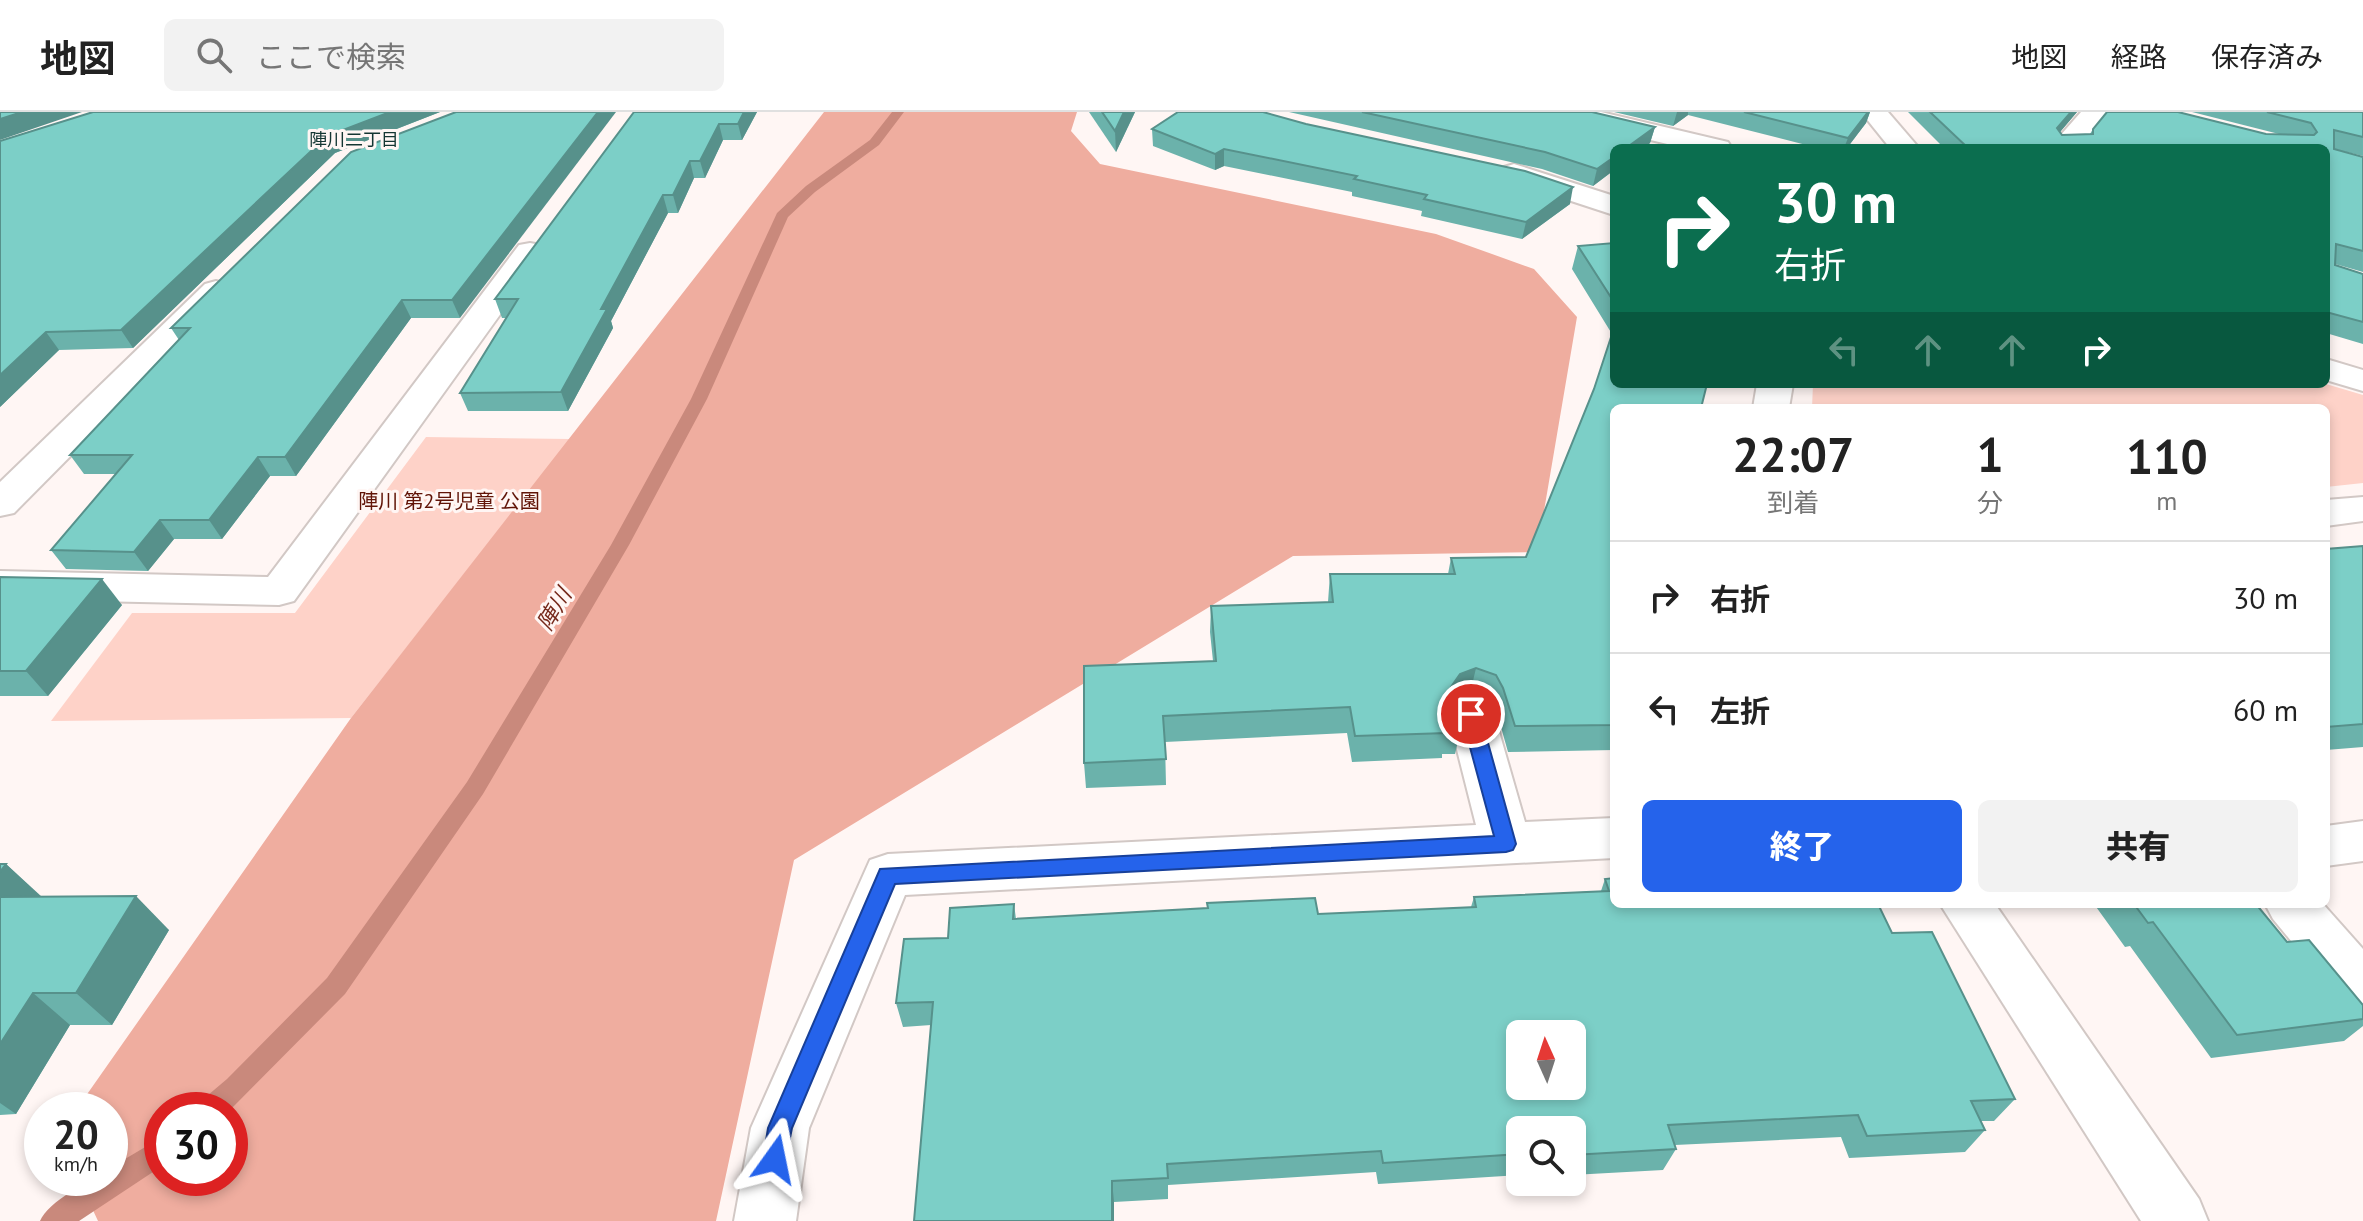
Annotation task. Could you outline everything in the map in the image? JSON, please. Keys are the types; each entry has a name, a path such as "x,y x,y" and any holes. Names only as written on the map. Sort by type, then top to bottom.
{"street":[{"path":"1568,112 1701,144"},
{"path":"1874,112 1902,144"},
{"path":"2067,144 2095,112"},
{"path":"1483,166 1531,178 1610,205"},
{"path":"0,585 279,591 550,225"},
{"path":"0,504 235,272"},
{"path":"2330,370 2363,381"},
{"path":"2330,513 2363,509"},
{"path":"1471,714 1506,844"},
{"path":"765,1221 780,1128 888,875 1610,838"},
{"path":"2330,845 2363,841"},
{"path":"1969,908 2177,1221"},
{"path":"2294,908 2363,988"}],"green space":[{"path":"2330,385 2363,395 2363,483 2330,487 2330,404 1812,404 1813,388 2330,388"},
{"name":"陣川 第2号児童 公園","path":"426,437 570,439 351,718 51,721 132,613 295,613"}],"shaded area":[{"path":"824,112 1077,112 1071,131 1100,164 1436,234 1534,269 1577,317 1537,552 1293,556 794,860 716,1221 98,1221 86,1196 128,1196 128,1092 89,1092 351,718"}],"building":[{"path":"0,112 22,112 0,119"},
{"path":"93,112 390,112 327,136 121,330 46,332 0,375 0,141"},
{"path":"456,112 598,112 452,300 402,300 285,457 258,457 209,520 160,520 134,552 51,550 132,455 70,455 190,328 171,328 351,152"},
{"path":"634,112 744,112 738,124 719,124 700,161 690,161 673,195 663,195 601,309 607,309 561,392 460,393 518,299 495,299"},
{"path":"1102,112 1124,112 1115,131"},
{"path":"1178,112 1263,112 1525,171 1573,187 1526,222 1424,199 1427,195 1354,179 1357,176 1224,149 1215,154 1152,129"},
{"path":"1362,112 1592,112 1655,127 1632,144 1610,144 1610,160 1597,169 1545,152"},
{"path":"1744,112 1868,112 1848,138"},
{"path":"1930,112 2071,112 2057,128 2062,135 2093,134 2093,129 2107,112 2178,112 2266,134 2314,135 2317,132 2311,123 2267,112 2363,112 2363,137 2334,130 2334,149 2363,157 2363,251 2336,244 2335,265 2363,274 2363,322 2330,313 2330,144 1964,144"},
{"path":"1610,243 1610,296 1578,246"},
{"path":"1610,340 1610,388 1706,388 1702,404 1610,404 1610,725 1515,726 1496,675 1476,668 1460,674 1451,687 1461,728 1446,729 1447,733 1355,736 1350,707 1163,716 1166,759 1084,763 1084,666 1216,661 1211,606 1333,602 1330,574 1455,574 1451,558 1526,557 1594,389"},
{"path":"2363,546 2363,724 2330,727 2330,549"},
{"path":"0,577 102,579 26,671 0,671"},
{"path":"1610,878 1610,908 1880,908 1892,933 1932,932 2015,1099 1971,1101 1985,1130 1867,1136 1858,1115 1668,1125 1676,1149 1586,1154 1586,1116 1506,1116 1506,1155 1383,1163 1381,1151 1167,1164 1168,1178 1112,1181 1112,1221 914,1221 933,1002 896,1003 904,939 948,938 950,908 1014,904 1013,919 1208,908 1207,903 1315,898 1318,914 1476,907 1474,897 1609,891 1605,879"},
{"path":"136,896 76,993 33,993 0,1044 0,897"},
{"path":"2137,908 2259,908 2287,942 2309,940 2363,1005 2363,1019 2237,1035 2153,922 2148,923"}],"waterway":[{"name":"陣川","path":"231,1092 336,986 475,788 620,545 699,399 782,216 810,189 875,143 898,112"},
{"name":"陣川","path":"54,1221 144,1162"}],"district":[{"name":"陣川二丁目","path":"354,139"}],"route":[{"path":"775,1159 780,1128 888,875 1506,844 1471,714"}]}
